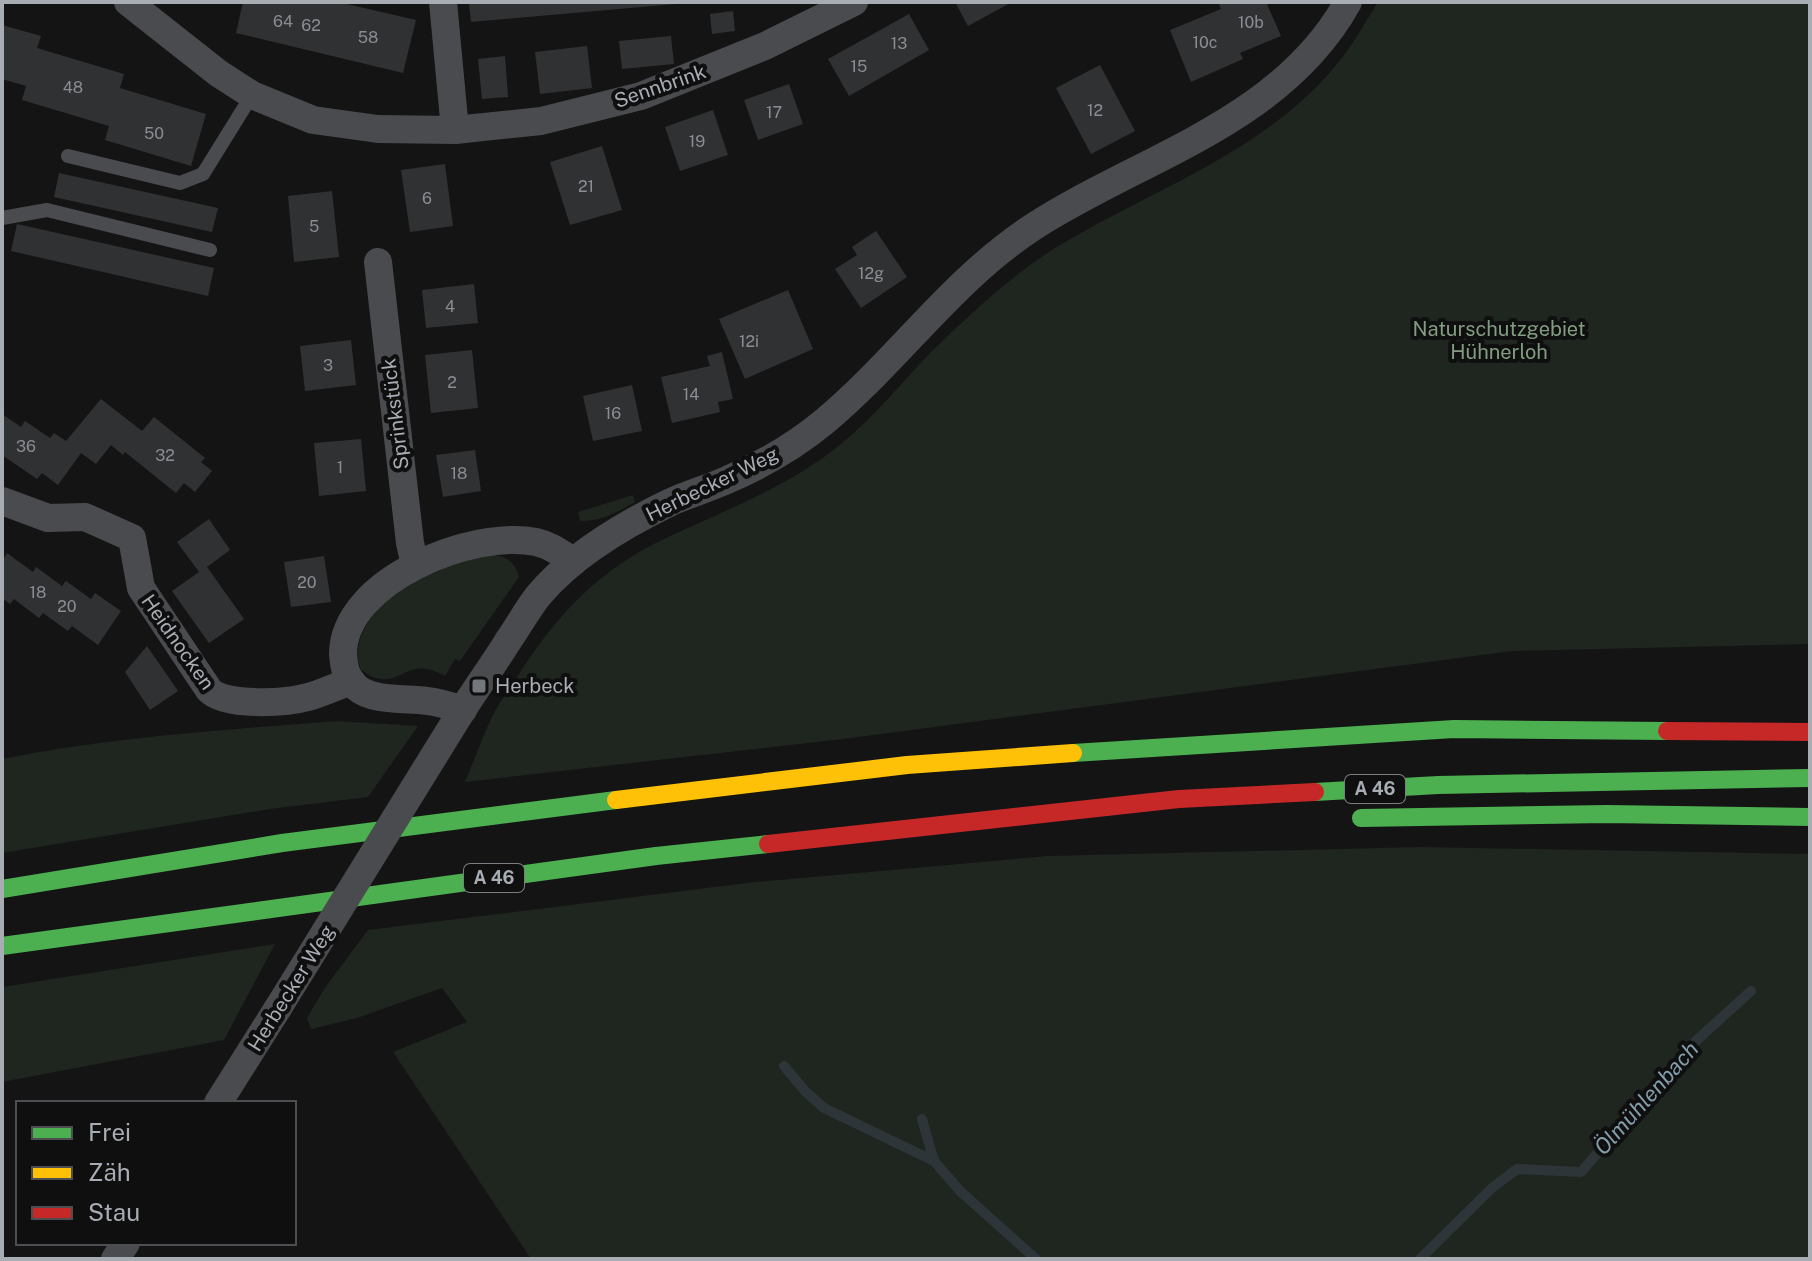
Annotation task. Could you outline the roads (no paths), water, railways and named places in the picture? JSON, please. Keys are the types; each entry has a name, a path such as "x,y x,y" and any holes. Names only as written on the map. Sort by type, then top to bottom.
{"highway":[{"path":"2,889 282,843 457,819 907,765 1671,712"},
{"path":"1454,729 1810,732"},
{"name":"A 46","path":"2,946 656,856 1179,799 1438,785 1810,778"},
{"path":"1338,819 1607,814 1810,817"},
{"path":"942,826 1132,823"}],"street":[{"name":"Sennbrink","path":"128,2 218,73 252,95 313,120 378,129 455,130 541,121 641,96 765,46 854,2"},
{"path":"443,2 455,130"},
{"name":"Herbecker Weg","path":"219,1101 460,713 538,596 573,562 616,533 671,502 752,468 797,442 857,392 964,281 1006,245 1037,225 1212,131 1265,97 1308,56 1348,2"},
{"name":"Sprinkstück","path":"378,262 415,565"},
{"name":"Heidnocken","path":"2,501 48,518 85,517 132,538 141,588 209,690 219,698 280,701 307,697 351,681"},
{"path":"460,713 440,703 373,695 358,689 351,681 343,656 350,624 366,602 415,565 504,540 536,541 561,552 573,562"}],"lane":[{"path":"68,156 180,183 203,174 252,95"},
{"path":"2,218 47,210 210,250"}],"waterway":[{"name":"Ölmühlenbach","path":"1420,1259 1492,1188 1517,1169 1581,1172 1697,1040 1751,991"},
{"path":"784,1066 824,1108 934,1161 960,1191 1036,1259"},
{"path":"922,1119 934,1161"}],"place":[{"name":"Herbeck","path":"479,686"}],"park label":[{"name":"Naturschutzgebiet Hühnerloh","path":"1499,340"}]}
